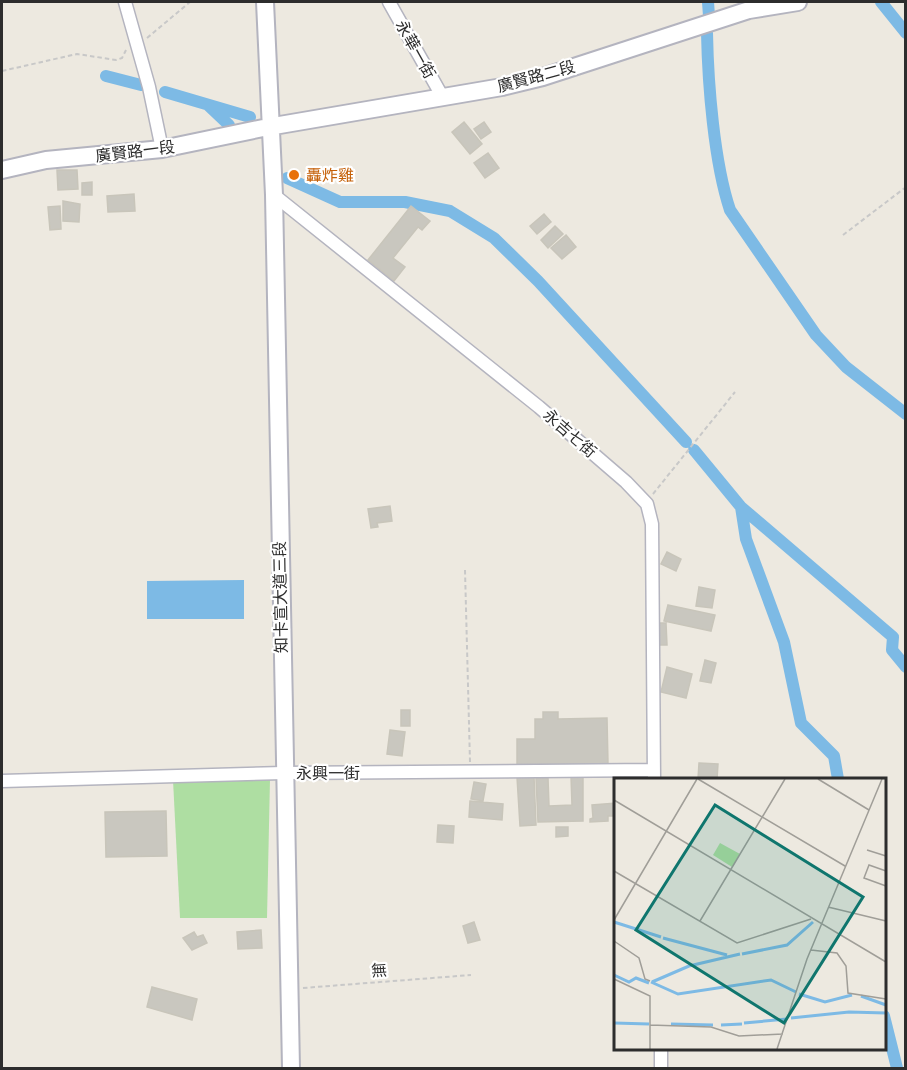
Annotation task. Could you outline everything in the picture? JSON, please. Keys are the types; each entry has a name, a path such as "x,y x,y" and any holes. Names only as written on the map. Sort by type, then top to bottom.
{"street":[{"path":"125,2 162,149"},
{"name":"知卡宣大道三段","path":"265,2 268,127 274,195 283,773 291,1068"},
{"name":"永華一街","path":"389,2 442,96"},
{"name":"廣賢路二段","path":"268,127 543,77 749,10 798,2"},
{"name":"廣賢路一段","path":"2,170 46,160 162,149 268,127"},
{"name":"永吉七街","path":"274,195 539,407 627,482 646,504 652,524 654,774"},
{"name":"永興一街","path":"2,782 283,773 654,774"},
{"path":"661,1049 662,1068"}],"path":[{"path":"137,45 190,2"},
{"path":"2,71 77,54 116,60 122,58 126,50 124,40"},
{"path":"843,235 906,187"},
{"path":"646,504 735,392"},
{"path":"465,570 470,772"},
{"name":"無","path":"289,989 471,975"}],"green space":[{"path":"270,779 267,918 180,918 173,780"}],"water":[{"path":"244,580 244,619 147,619 147,581"}],"building":[{"path":"464,122 482,144 470,154 452,132"},
{"path":"484,122 491,132 481,139 474,129"},
{"path":"488,153 499,168 485,178 474,163"},
{"path":"57,170 77,170 78,189 58,190"},
{"path":"92,182 92,195 82,195 82,183"},
{"path":"134,194 135,211 108,212 107,196"},
{"path":"63,201 80,204 79,222 63,221"},
{"path":"60,206 61,229 50,230 48,207"},
{"path":"411,206 430,221 422,230 418,227 393,258 405,267 394,281 368,260"},
{"path":"544,214 551,222 537,234 530,226"},
{"path":"555,226 563,234 548,248 541,240"},
{"path":"566,235 576,247 562,259 551,248"},
{"path":"390,506 392,521 377,523 378,527 371,528 368,509"},
{"path":"667,552 681,559 676,571 661,564"},
{"path":"699,587 715,590 712,608 696,606"},
{"path":"668,605 715,615 711,631 664,621"},
{"path":"656,623 666,623 667,645 657,645"},
{"path":"705,660 716,663 711,683 700,681"},
{"path":"667,667 692,674 686,698 661,692"},
{"path":"401,710 410,710 410,726 401,726"},
{"path":"543,712 558,712 558,719 607,718 608,764 517,766 517,739 535,739 535,719 543,719"},
{"path":"390,730 405,732 402,756 387,754"},
{"path":"699,763 718,764 717,778 698,778"},
{"path":"583,775 583,821 538,822 536,778 548,778 549,806 572,805 571,776"},
{"path":"517,777 534,777 536,825 520,826"},
{"path":"474,782 486,784 483,801 471,799"},
{"path":"470,801 503,804 502,820 469,817"},
{"path":"614,803 614,816 608,816 608,821 590,822 593,818 592,805"},
{"path":"166,811 167,856 106,857 105,812"},
{"path":"438,825 454,826 453,843 437,842"},
{"path":"556,827 568,827 568,836 556,837"},
{"path":"474,922 480,940 468,943 463,926"},
{"path":"261,930 262,948 238,949 237,932"},
{"path":"194,932 197,937 203,935 207,943 192,950 183,938"},
{"path":"152,987 197,999 192,1020 147,1007"}],"waterway":[{"path":"708,2 709,16"},
{"path":"881,2 906,33"},
{"path":"707,33 710,99 716,146 724,191 730,210 816,335 846,367 906,414"},
{"path":"106,76 141,85"},
{"path":"165,92 250,117"},
{"path":"210,107 229,125"},
{"path":"287,178 340,202 405,202 450,211 494,238 538,281 686,442"},
{"path":"694,450 741,507 893,637 892,650 906,667"},
{"path":"741,507 746,539 784,642 801,723 834,756 838,778"},
{"path":"886,1024 897,1068"}],"place":[{"name":"轟炸雞","path":"294,175"}]}
